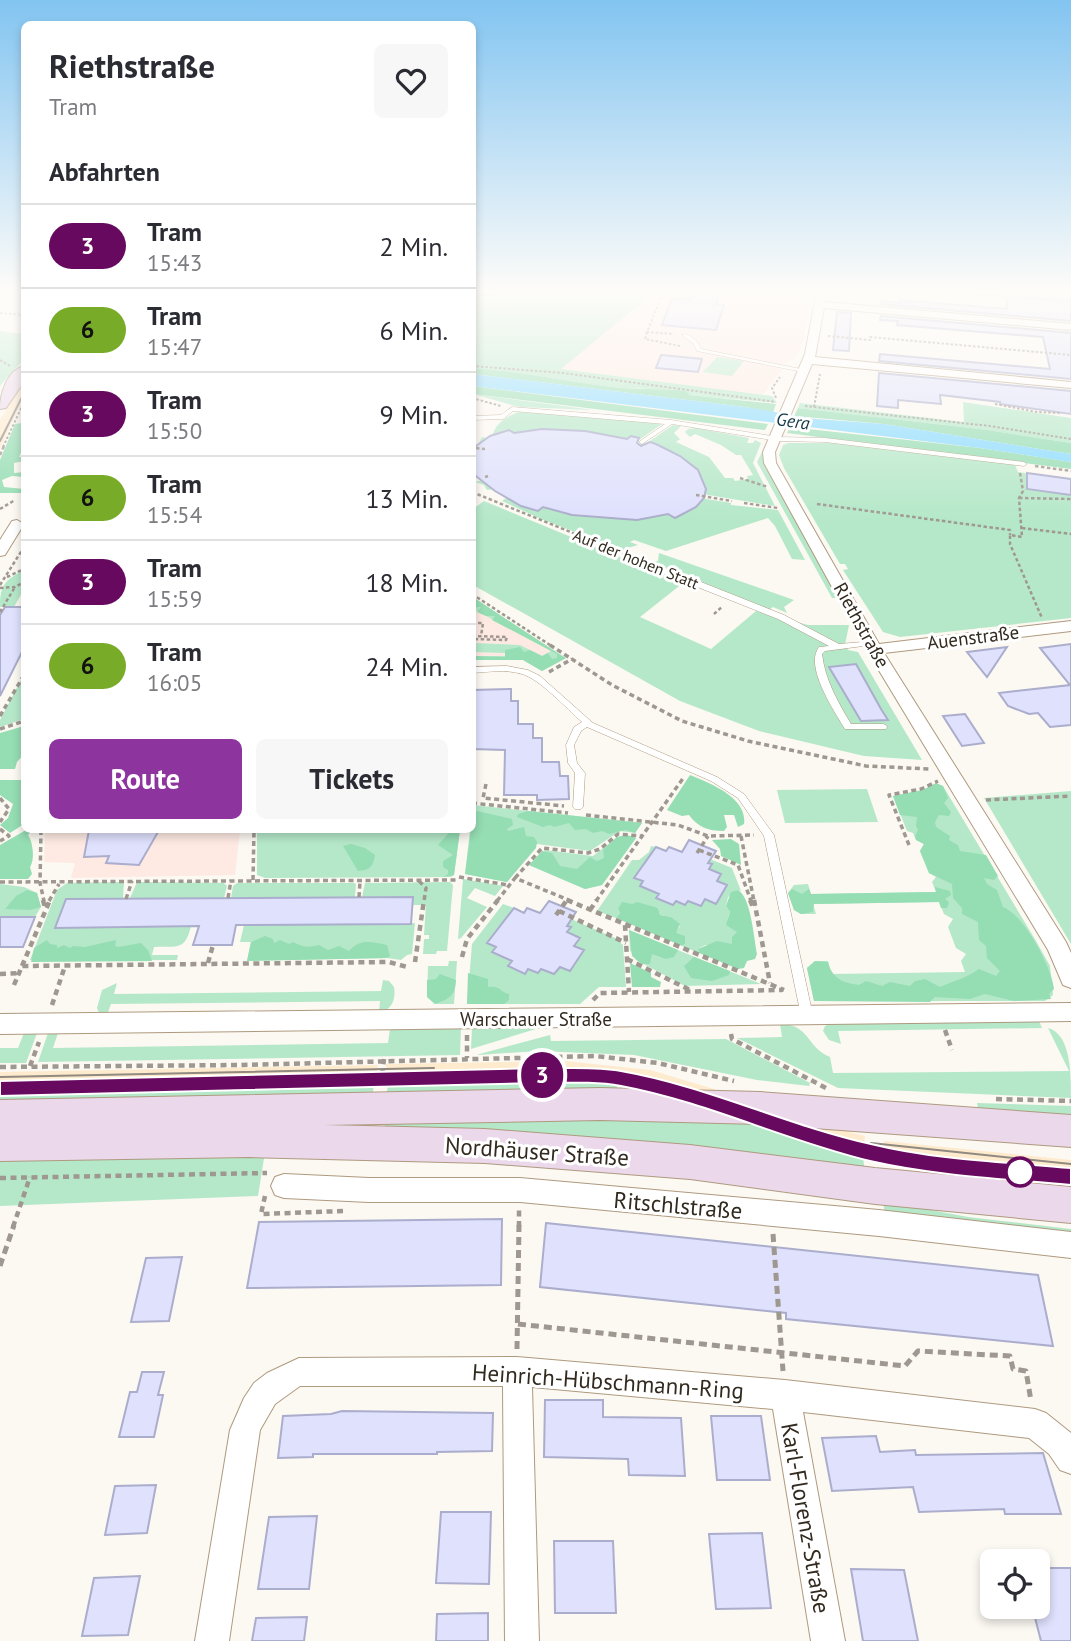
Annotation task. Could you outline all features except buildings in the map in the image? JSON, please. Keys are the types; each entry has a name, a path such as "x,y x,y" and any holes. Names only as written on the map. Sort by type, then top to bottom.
{"main road":[{"path":"0,404 16,368"},
{"name":"Nordhäuser Straße","path":"0,1116 600,1104 774,1109 1071,1131"},
{"name":"Nordhäuser Straße","path":"0,1144 249,1140 485,1146 690,1162 864,1185 1071,1205"},
{"path":"1012,1200 1071,1214"}],"street":[{"name":"Riethstraße","path":"804,367 769,452 770,464 873,646 1058,948 1071,979"},
{"path":"861,367 976,380 1071,385"},
{"path":"0,525 21,524"},
{"path":"0,552 21,524"},
{"name":"Auenstraße","path":"873,646 1071,626"},
{"name":"Warschauer Straße","path":"0,1024 1071,1012"},
{"name":"Ritschlstraße","path":"277,1179 519,1205 879,1223 1071,1245"},
{"path":"517,1371 522,1641"},
{"name":"Heinrich-Hübschmann-Ring","path":"212,1641 244,1430 256,1403 272,1384 299,1372 517,1371 785,1395 1035,1424"},
{"name":"Karl-Florenz-Straße","path":"785,1395 828,1641"},
{"path":"1035,1424 1060,1443 1071,1460"}],"lane":[{"path":"476,418 503,416 512,409 589,413 1021,464"},
{"path":"642,442 671,422"},
{"name":"Auf der hohen Statt","path":"645,563 781,617 836,646"},
{"path":"873,646 836,646 822,649 818,654 818,668 848,727 883,727"},
{"path":"476,670 517,669 537,678 587,723 714,779 741,796 769,835 807,1016"},
{"path":"578,807 580,773 573,763 570,745 577,729 587,723"}],"path":[{"path":"480,367 563,373 788,405 990,426 1071,439"},
{"path":"814,407 821,367"},
{"path":"476,399 512,409"},
{"path":"995,404 1037,412 1061,413"},
{"path":"0,455 21,409"},
{"path":"476,448 485,449"},
{"path":"1010,535 1023,537 1019,498 1023,491 1021,464 1071,471"},
{"path":"740,478 768,488"},
{"name":"Auf der hohen Statt","path":"476,494 645,563"},
{"path":"696,495 732,501"},
{"path":"1019,498 1071,499"},
{"path":"0,509 15,500"},
{"path":"744,503 780,508"},
{"path":"817,504 1010,530 1010,544 1046,628"},
{"path":"1022,528 1071,534"},
{"path":"21,552 0,587 15,587 21,584"},
{"path":"5,578 21,570"},
{"path":"1,612 15,587"},
{"path":"476,597 641,702 713,731 866,766 948,769"},
{"path":"476,623 483,623 481,636"},
{"path":"476,637 506,640 507,637 476,637"},
{"path":"537,678 572,659"},
{"path":"0,716 21,680"},
{"path":"0,729 21,722"},
{"path":"590,910 690,769"},
{"path":"909,845 888,795 908,793 933,783"},
{"path":"486,784 483,798 578,807"},
{"path":"967,800 1071,796"},
{"path":"0,798 9,809 0,822"},
{"path":"476,803 678,825 708,836 769,835"},
{"path":"0,829 9,836 0,841"},
{"path":"41,833 40,883 45,910"},
{"path":"253,880 254,833"},
{"path":"462,957 467,939 542,848 556,847 589,853 601,848 618,834 642,836"},
{"path":"708,836 698,852 738,865 753,907 756,907"},
{"path":"741,836 771,983"},
{"path":"0,882 478,878 509,885"},
{"path":"515,878 771,983 784,990 807,1016"},
{"path":"126,899 132,880"},
{"path":"228,898 232,880"},
{"path":"415,962 426,888 418,880"},
{"path":"359,897 360,881"},
{"path":"14,985 54,887 61,883"},
{"path":"567,900 557,913 626,943"},
{"path":"625,925 629,992"},
{"path":"208,964 213,945"},
{"path":"627,959 691,991"},
{"path":"22,966 389,962 407,967"},
{"path":"0,974 19,973"},
{"path":"586,1007 600,993 784,990"},
{"path":"727,1017 732,1040 835,1093 823,1092"},
{"path":"0,1067 242,1065 384,1059 595,1056 658,1063 745,1083"},
{"path":"379,1096 384,1059"},
{"path":"873,1166 874,1135"},
{"path":"0,1266 30,1177"},
{"path":"0,1178 277,1179 261,1214 353,1211"},
{"path":"517,1371 519,1205"},
{"path":"762,1232 787,1235"},
{"path":"774,1234 785,1395"},
{"path":"518,1324 905,1366 918,1351 1010,1356 1013,1369 1026,1371 1035,1424"}],"shaded area":[{"path":"563,367 780,367 782,369 763,395 560,369"},
{"path":"21,387 21,404 0,449 0,420"},
{"path":"476,600 566,658 542,671 523,660 476,660"},
{"path":"45,833 240,833 235,875 71,878 75,863 44,862"},
{"path":"564,1061 650,1070 741,1097 663,1091 607,1081 498,1080 385,1085 386,1064"},
{"path":"378,1065 376,1085 0,1092 0,1072"},
{"path":"746,1118 810,1122 865,1136 863,1156 807,1140"},
{"path":"884,1141 1071,1160 1071,1181 925,1167 885,1160"}],"green space":[{"path":"0,367 17,367 0,386"},
{"path":"476,367 564,367 561,369 772,396 777,403 688,395 687,391 679,390 604,386"},
{"path":"708,367 740,367 732,376 703,372"},
{"path":"476,368 623,388 687,391 689,395 776,404 773,413 745,407 476,374"},
{"path":"476,386 768,424 765,430 476,394"},
{"path":"476,394 594,410 519,407"},
{"path":"963,402 1071,418 1071,443 988,430 798,408 800,403 964,422"},
{"path":"798,408 988,430 1071,443 1071,454 884,424 794,416"},
{"path":"519,412 583,414 662,424 636,442 644,445 673,425 681,426 674,433 680,439 676,442 709,457 725,478 733,478 735,481 748,479 747,476 753,475 741,455 695,434 690,437 685,432 696,428 749,438 747,443 753,443 755,440 761,443 753,463 775,506 696,493 694,497 731,505 778,510 805,560 792,559 768,518 666,551 634,540 630,542 638,545 624,549 625,551 502,501 506,498 494,489 487,490 484,485 476,482 489,478 477,446 482,437 491,439 495,429 509,416"},
{"path":"21,423 21,462 14,463 14,473 21,472 21,477 12,476 2,480 4,487 21,489 21,493 0,493 0,460 15,424"},
{"path":"790,427 980,448 1071,462 1071,469 787,433"},
{"path":"834,443 1015,465 1018,472 1071,479 1071,618 900,637 883,632 843,570 848,569 845,564 840,564 784,468 779,455 783,445"},
{"path":"763,450 764,463 839,598 832,598 757,462"},
{"path":"484,501 683,583 640,617 711,649 756,611 808,625 849,625 845,645 848,650 858,652 922,760 864,756 759,731 680,701 476,587 476,507"},
{"path":"659,553 794,600 784,607 787,613 773,607 769,610 654,562 658,561"},
{"path":"21,572 21,594 14,607 0,607 1,593 12,577"},
{"path":"476,599 566,658 542,671 523,660 476,660 476,656 505,657 505,650 520,647 524,652 530,650 542,656 548,653 552,659 557,658 557,654 492,620 495,616 477,612 481,607 476,607"},
{"path":"476,600 566,658 542,671 523,660 476,660 476,656 505,656 505,653 476,652 476,643 520,645 542,656 551,651 476,611"},
{"path":"21,680 21,720 0,727 0,720"},
{"path":"21,727 21,757 15,769 0,769 0,733"},
{"path":"690,775 717,787 734,799 744,815 744,824 738,827 734,815 724,815 727,827 724,831 713,830 696,823 689,815 682,816 667,810"},
{"path":"0,780 21,780 21,826 10,833 0,825 8,818 13,804 0,795"},
{"path":"936,783 943,786 948,798 944,803 951,812 949,816 939,815 935,822 936,827 950,836 949,840 958,845 960,851 986,855 998,876 994,880 984,878 987,884 997,890 1003,907 1019,920 1035,942 1052,979 1054,989 1049,994 1051,999 1014,1001 985,994 970,999 935,997 930,1002 814,1001 807,968 815,961 828,962 839,979 859,985 866,981 882,986 890,982 910,986 915,981 925,979 940,987 979,969 996,976 1000,971 987,958 986,946 979,940 978,922 962,914 962,908 953,898 952,884 929,873 920,851 924,844 916,840 915,836 918,830 917,817 900,815 893,796 923,790"},
{"path":"934,784 943,786 1036,941 1050,966 1053,995 1045,1001 814,1001 807,968 815,961 828,961 831,974 965,972 961,961 966,954 956,948 948,927 953,919 944,914 939,902 813,904 816,914 801,914 794,910 788,893 794,885 808,884 811,894 936,892 932,882 936,877 929,873 920,851 924,844 907,831 893,796 923,790"},
{"path":"867,789 878,822 785,823 777,790"},
{"path":"1071,791 1071,944 984,798"},
{"path":"476,805 642,823 635,833 620,831 590,851 537,844 507,882 465,874 470,833 476,833"},
{"path":"528,811 642,823 635,833 626,830 609,834 602,831 593,833 586,829 575,830 569,823 543,827 517,817 518,814"},
{"path":"476,812 512,819 513,825 508,831 524,827 526,836 534,837 537,842 536,848 507,882 465,874 471,833 476,833"},
{"path":"21,833 30,833 33,851 30,867 32,874 28,879 0,879 0,845"},
{"path":"257,833 460,833 454,875 451,877 265,878 257,875"},
{"path":"460,833 454,875 444,877 448,870 443,867 443,861 453,855 438,845 448,834"},
{"path":"627,835 636,838 602,885 585,889 529,865 545,850 593,856 617,837"},
{"path":"627,835 636,838 602,885 585,889 529,865 542,851 552,853 560,866 577,869 590,857 597,861 604,858 603,850 617,837"},
{"path":"731,839 739,844 741,865 721,856 720,849 712,840"},
{"path":"351,844 365,848 375,855 372,865 366,870 358,871 343,846"},
{"path":"651,846 656,847 646,867 642,866 635,877 643,881 640,886 659,894 657,899 672,905 675,901 685,905 688,901 701,906 705,899 716,903 727,885 717,881 721,874 709,869 712,864 703,860 705,857 732,868 741,891 738,890 728,897 726,906 730,912 728,918 738,932 732,945 705,945 698,949 699,953 682,946 685,944 675,933 680,926 671,917 660,915 658,908 632,904 618,909 620,913 616,918 597,911 632,860 639,860 649,852"},
{"path":"463,879 503,886 495,896 475,888 467,898 487,907 458,939"},
{"path":"124,882 123,899 66,899 55,928 191,926 186,940 179,946 154,947 152,955 178,955 177,960 30,960 57,890 67,883"},
{"path":"137,882 224,883 227,886 224,898 130,898"},
{"path":"450,882 453,885 447,951 437,951 436,954 423,954 424,939 429,939 429,935 424,935 426,905 413,905 413,897 362,897 365,883"},
{"path":"237,883 356,884 355,897 231,898 233,886"},
{"path":"0,884 24,887 37,893 41,907 35,917 0,917"},
{"path":"935,887 950,891 951,895 945,899 949,902 947,908 941,908 939,902 814,904 813,912 801,914 794,910 788,893 792,889 802,894 809,889 811,894 936,892"},
{"path":"27,890 37,893 41,907 30,910 5,909 16,896"},
{"path":"738,890 749,909 757,954 755,959 747,961 744,968 738,969 699,953 698,949 717,941 732,944 732,937 737,932 726,925 730,912 726,906 731,892"},
{"path":"622,902 637,902 658,908 660,915 671,917 680,924 676,933 685,936 685,944 682,946 616,918"},
{"path":"503,904 514,908 488,943 496,947 492,953 512,961 509,967 524,974 528,969 538,973 541,969 554,974 560,967 571,971 584,950 574,946 567,932 571,927 561,923 571,919 615,938 623,945 626,987 599,987 580,1004 467,1004 472,944"},
{"path":"415,923 412,954 401,960 247,961 251,942 240,942 244,925"},
{"path":"629,930 761,984 685,986 636,960 630,950"},
{"path":"629,930 678,950 674,957 666,959 652,954 650,964 642,964 632,956"},
{"path":"265,936 273,939 274,943 280,940 289,944 293,942 306,946 319,945 328,950 339,946 349,951 357,944 376,943 387,945 390,956 247,961 251,942"},
{"path":"47,940 50,944 57,945 57,948 64,945 70,948 85,947 116,940 115,946 118,947 141,943 148,950 152,961 31,962 34,948"},
{"path":"694,957 730,971 729,975 712,981 691,978 684,966"},
{"path":"449,961 457,961 454,1004 435,1004 427,997 428,966 448,966"},
{"path":"630,963 651,973 651,977 661,982 660,987 632,987"},
{"path":"468,973 488,979 488,987 495,987 509,994 509,1000 504,1004 467,1004"},
{"path":"440,974 456,980 450,996 435,1004 427,997 427,980 436,979"},
{"path":"383,980 389,981 394,987 394,996 390,1007 379,1013 380,1001 111,1004 107,1015 99,1013 97,1008 102,990 117,983 114,994 381,991"},
{"path":"1039,1021 1042,1028 838,1031 841,1044 829,1040 823,1031 825,1026 830,1024"},
{"path":"780,1024 790,1025 803,1032 816,1048 830,1057 833,1073 1069,1071 1048,1028 1056,1032 1065,1046 1070,1067 1071,1098 838,1088 737,1038 782,1037"},
{"path":"461,1028 460,1055 38,1062 48,1033 58,1033 53,1048 388,1043 390,1029"},
{"path":"472,1028 539,1028 471,1049"},
{"path":"24,1033 37,1033 26,1063 0,1063 0,1048 18,1048"},
{"path":"550,1035 551,1041 726,1039 810,1083 809,1086 757,1080 634,1055 538,1051 476,1055"},
{"path":"537,1080 617,1082 617,1092 386,1097 388,1085"},
{"path":"374,1085 372,1097 0,1105 0,1092"},
{"path":"977,1103 1071,1106 1071,1120 988,1114 978,1108"},
{"path":"746,1118 863,1156 865,1174 384,1131 386,1119"},
{"path":"265,1152 258,1196 0,1206 0,1156"},
{"path":"883,1201 968,1217 1071,1229 1071,1236 885,1216"}],"water":[{"name":"Gera","path":"476,374 745,407 816,419 884,424 1071,454 1071,462 980,448 476,386"}],"tram line":[{"path":"0,441 21,399"},
{"path":"0,1077 434,1068"},
{"path":"0,1088 536,1075 600,1078 663,1086 712,1100 831,1142 882,1155 963,1167 1071,1177"},
{"name":"3","path":"0,1088 482,1076 597,1076 639,1081 689,1094 854,1149 935,1164 1071,1177"},
{"path":"871,1143 1071,1164"}]}
